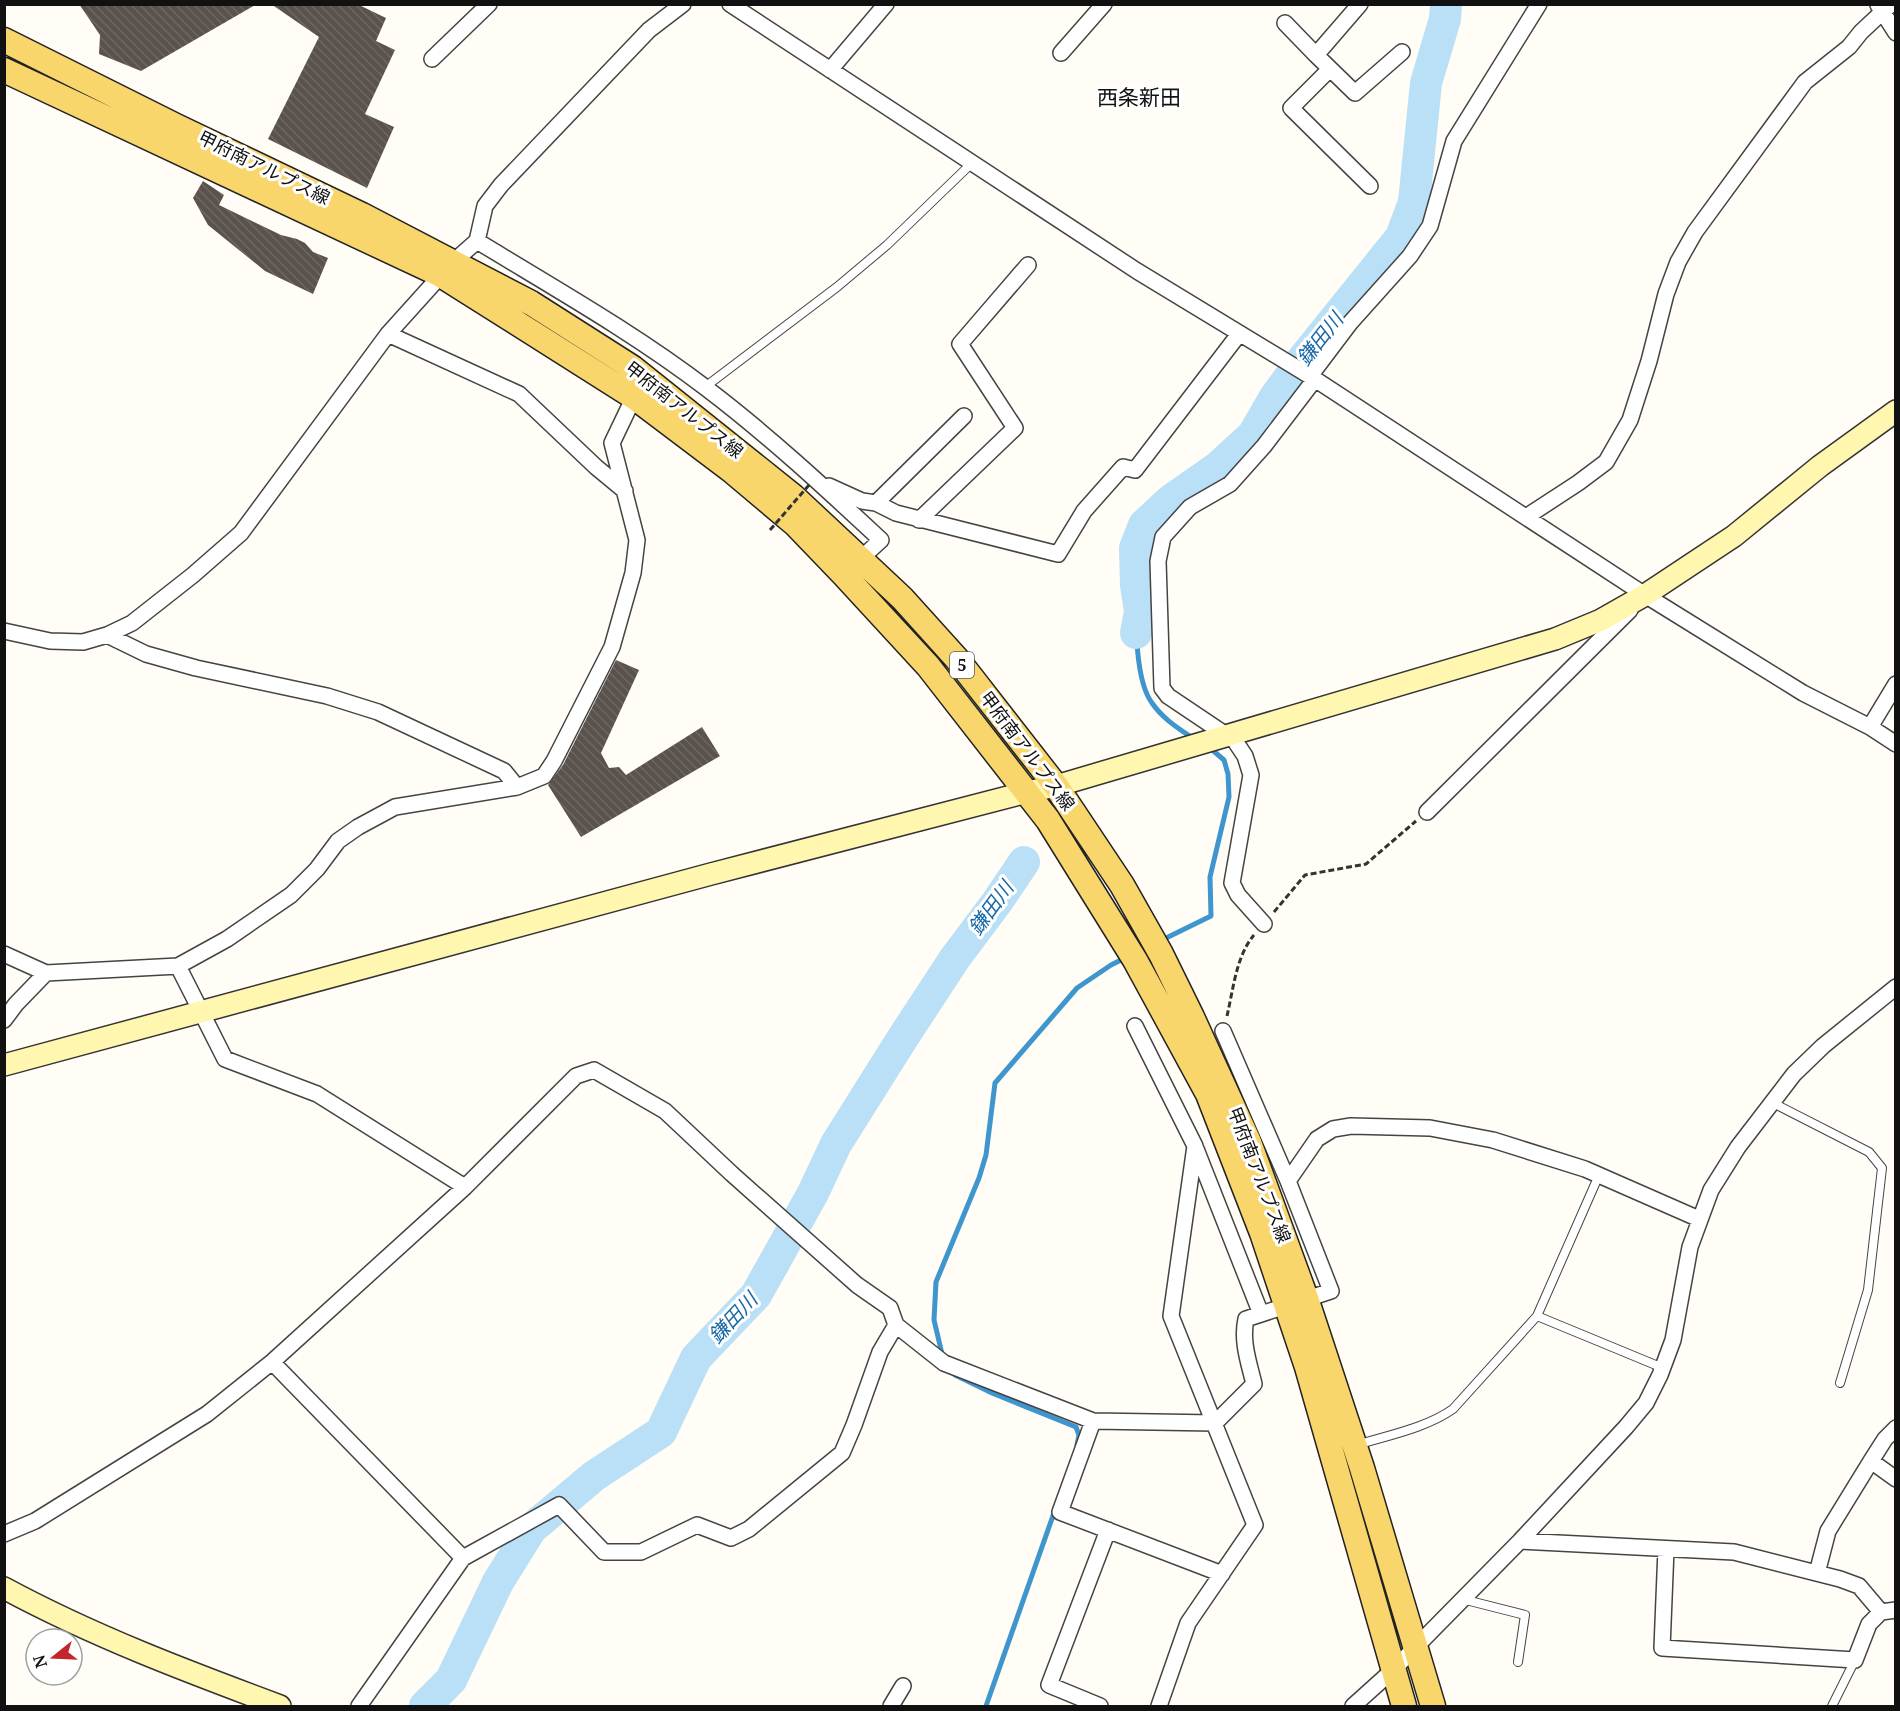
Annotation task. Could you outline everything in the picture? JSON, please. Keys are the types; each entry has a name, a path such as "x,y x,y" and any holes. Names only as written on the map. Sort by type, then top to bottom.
{"main road":[{"name":"甲府南アルプス線","path":"4,40 362,215 447,269 634,397 732,471 795,524 853,567 902,598 957,659 1056,786 1122,885 1161,954 1249,1142 1297,1301 1354,1446 1433,1707"},
{"name":"甲府南アルプス線","path":"4,70 447,269 531,303 633,368 793,496 853,567 1048,820 1114,924 1208,1094 1262,1233 1297,1301 1307,1367 1404,1707"}],"street":[{"path":"4,631 50,641 82,642 107,635 132,623 193,575 241,532 388,334 447,269 477,241 485,206 501,185 649,30 683,4"},
{"path":"730,4 1137,271 1311,377 1645,595 1803,693 1870,727 1896,744"},
{"path":"830,70 886,4"},
{"path":"1061,53 1104,4"},
{"path":"1316,55 1360,4"},
{"path":"1264,924 1238,895 1232,883 1251,775 1245,756 1235,741 1222,737 1168,696 1162,688 1158,561 1163,537 1191,507 1230,484 1264,446 1350,323 1410,256 1431,226 1454,141 1539,4"},
{"path":"432,59 484,6"},
{"path":"1526,517 1606,462 1630,420 1649,361 1665,294 1678,262 1695,232 1805,82 1849,46 1884,7 1896,33"},
{"path":"1285,23 1355,93 1401,52"},
{"path":"1330,69 1291,108 1370,186"},
{"path":"477,241 616,326 705,387 790,456 813,483 881,540 853,567"},
{"path":"919,520 1015,428 960,344 1028,265"},
{"path":"388,334 519,394 596,467 625,491"},
{"path":"813,483 862,501 876,503 896,513 919,520 1058,554 1084,511 1123,467 1135,470 1239,334"},
{"path":"4,954 46,974 178,966 227,939 291,895 317,869 338,841 395,807 517,787 544,776 555,761 612,647 633,573 637,540 612,443 634,397"},
{"path":"4,1065 711,874 1056,786 1555,639 1601,620 1645,595 1734,536 1820,466 1896,411"},
{"path":"876,503 964,416"},
{"path":"1427,812 1645,595"},
{"path":"107,635 146,654 196,668 327,696 378,712 504,771 517,787"},
{"path":"1870,727 1896,684"},
{"path":"178,966 225,1059 317,1094 465,1187"},
{"path":"4,1020 16,1004 46,974"},
{"path":"1353,1707 1393,1670 1520,1541 1646,1403 1663,1368 1672,1340 1690,1247 1711,1190 1738,1147 1794,1074 1823,1046 1896,987"},
{"path":"1135,1026 1195,1146 1261,1314"},
{"path":"4,1534 35,1521 207,1414 272,1362 465,1187 576,1076 594,1070 665,1111 857,1285 890,1308 896,1325 944,1363 1093,1421 1215,1423 1254,1384 1244,1330 1246,1319 1331,1291 1288,1181 1223,1031"},
{"path":"1288,1181 1317,1140 1333,1129 1351,1126 1430,1128 1493,1140 1585,1168 1699,1219"},
{"path":"1159,1707 1188,1623 1255,1525 1171,1317 1195,1146"},
{"path":"359,1707 464,1558 559,1505 604,1552 641,1552 697,1525 731,1538 749,1529 842,1453 880,1352 896,1325"},
{"path":"272,1362 464,1558"},
{"path":"1093,1421 1060,1512 1221,1574"},
{"path":"1817,1573 1828,1531 1885,1438 1896,1428"},
{"path":"1870,1461 1896,1479"},
{"path":"1100,1707 1049,1685 1108,1530"},
{"path":"1520,1541 1666,1548 1734,1552 1859,1586 1888,1611 1869,1624 1855,1660 1662,1648 1666,1548"},
{"path":"4,1588 92,1633 181,1670 280,1707"},
{"path":"891,1707 903,1686"}],"lane":[{"path":"705,387 837,287 887,245 972,163"},
{"path":"1772,1102 1869,1152 1882,1168 1868,1290 1840,1383"},
{"path":"1354,1446 1442,1417 1453,1409 1537,1316 1599,1175"},
{"path":"1537,1316 1663,1368"},
{"path":"1462,1599 1525,1614 1518,1662"},
{"path":"1832,1707 1855,1660"}],"path":[{"path":"770,530 813,483"},
{"path":"1223,1031 1247,943 1305,875 1366,864 1427,812"}],"building":[{"path":"79,4 257,4 141,71 99,54 100,35"},
{"path":"271,4 357,4 386,18 376,41 395,50 365,114 394,127 367,188 268,139 319,37"},
{"path":"203,181 224,195 219,205 281,235 297,239 305,243 313,252 328,258 313,294 265,271 208,225 193,198"},
{"path":"616,660 639,670 601,753 609,768 619,767 626,775 702,727 720,756 581,837 548,785 563,765"}],"waterway":[{"name":"鎌田川","path":"1136,633 1140,612 1136,585 1135,548 1144,525 1171,500 1218,467 1253,435 1275,397 1302,360 1401,237 1414,202 1426,83 1445,19 1446,4"},
{"path":"1136,585 1137,647 1146,692 1161,714 1194,739"},
{"path":"1160,941 1211,916 1210,877 1229,797 1228,774 1224,760 1210,748"},
{"name":"鎌田川","path":"425,1706 451,1680 498,1582 531,1529 594,1476 661,1432 696,1358 756,1295 813,1193 836,1144 955,958 1024,862"},
{"path":"943,1358 934,1320 936,1282 979,1178 986,1155 995,1083 1077,988 1127,957"},
{"path":"952,1371 955,1375 992,1393 1076,1427 1079,1435 1077,1445"},
{"path":"986,1706 1055,1510"}],"district":[{"name":"西条新田","path":"1139,98"}]}
